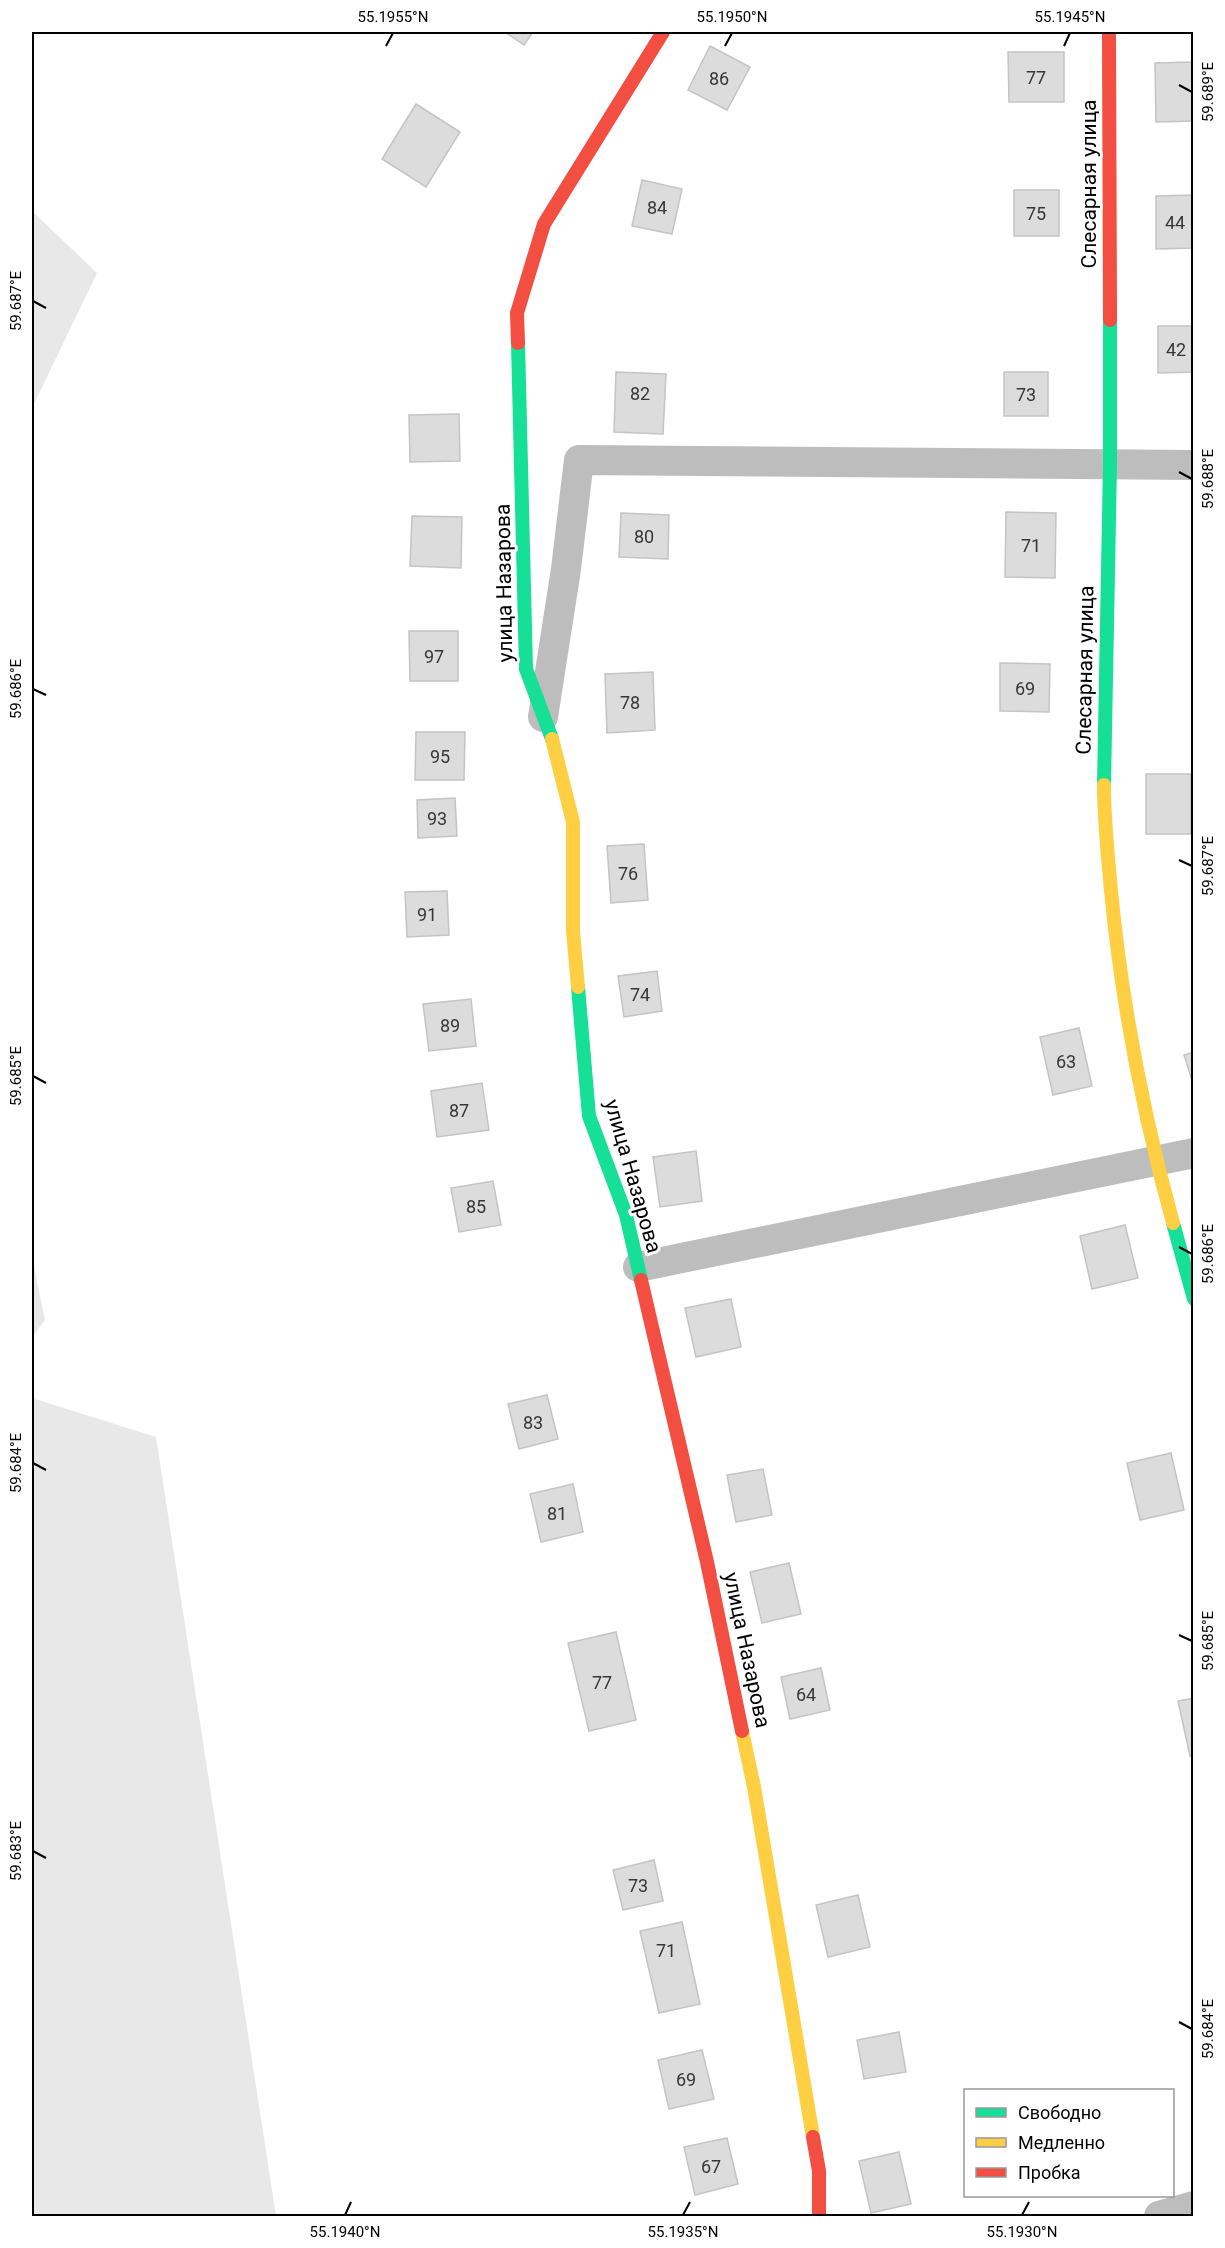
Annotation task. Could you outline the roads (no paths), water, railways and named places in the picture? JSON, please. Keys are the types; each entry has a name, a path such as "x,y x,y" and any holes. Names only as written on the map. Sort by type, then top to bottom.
{"street":[{"name":"улица Назарова","path":"663,32 544,224 517,313 526,669 556,751 573,822 573,931 589,1116 626,1215 707,1563 754,1787 819,2171 819,2217"},
{"name":"Слесарная улица","path":"1109,32 1110,465 1104,809 1116,942 1134,1062 1155,1160 1194,1299"},
{"path":"543,717 566,569 579,460 1194,465"},
{"path":"638,1267 1194,1153"},
{"path":"1159,2217 1194,2206"}]}
